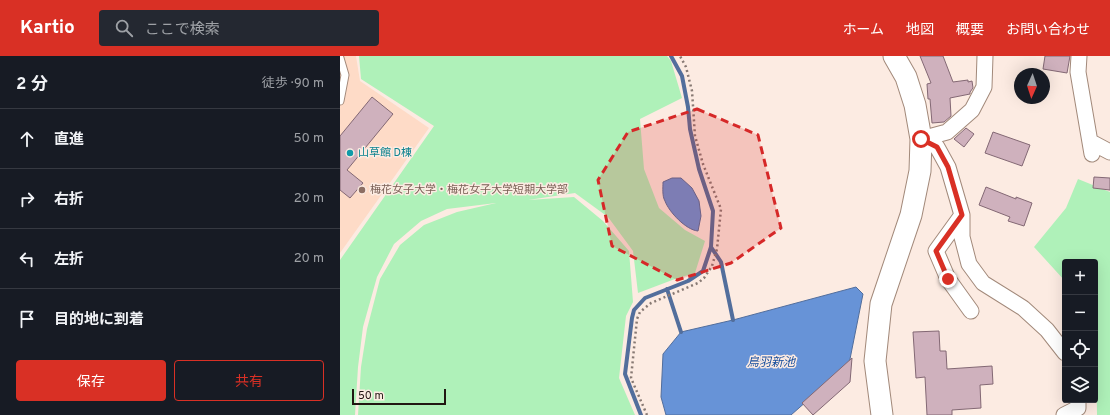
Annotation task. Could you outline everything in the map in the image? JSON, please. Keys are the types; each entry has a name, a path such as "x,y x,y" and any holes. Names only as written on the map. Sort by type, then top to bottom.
{"street":[{"path":"882,415 875,361 881,304 911,215 920,171 921,139 915,105 906,77 894,56"},
{"path":"921,139 947,132 972,110 984,87 985,56"},
{"path":"1079,56 1078,72 1092,148 1110,152"},
{"path":"921,139 937,147 948,167 962,215 962,237 969,264 983,283 1024,308 1047,330 1062,349"},
{"path":"962,215 936,251 948,279 971,311"},
{"path":"1064,415 1078,408 1078,403"}],"lane":[{"path":"340,58 346,75 340,101"}],"path":[{"path":"647,415 632,378 637,319 640,312 651,303 698,283 704,278 712,266 717,249 721,209 703,164 695,136 692,91 686,67 680,56"}],"highlighted area":[{"path":"697,109 758,135 781,228 731,263 677,280 612,246 598,180 628,132"}],"shaded area":[{"name":"梅花女子大学・梅花女子大学短期大学部","path":"340,56 356,56 360,81 429,128 340,253"}],"green space":[{"path":"359,56 667,56 671,61 682,98 640,119 644,169 659,208 685,230 705,241 695,273 638,293 633,251 608,217 575,193 528,200 574,197 603,221 629,251 633,302 626,316 619,378 635,415 358,415 361,367 367,329 380,279 400,245 424,225 457,212 496,203 447,209 421,221 394,244 377,277 363,327 358,367 355,415 340,415 340,260 434,126 361,79"},
{"path":"1078,179 1110,192 1110,415 1097,415 1098,259 1062,259 1062,278 1034,247 1066,208"}],"water":[{"path":"672,178 681,178 692,188 699,201 701,216 698,231 693,230 683,224 674,215 663,197 663,182"},
{"name":"鳥羽新池","path":"856,287 863,294 849,364 791,415 666,415 661,397 663,354 681,332 733,320"}],"building":[{"path":"920,56 943,56 953,82 968,80 968,82 972,81 973,88 970,94 950,98 951,116 944,122 932,123 927,84 931,83"},
{"path":"1045,56 1070,56 1067,73 1050,70 1050,68 1043,68"},
{"name":"山草館 D棟","path":"372,97 393,114 347,170 363,183 350,198 340,190 340,136"},
{"path":"966,128 974,134 964,147 954,139"},
{"path":"993,132 1030,145 1022,166 985,153"},
{"path":"1094,177 1110,178 1110,190 1093,188"},
{"path":"986,187 1016,199 1016,197 1032,203 1024,226 1008,221 1010,217 979,205"},
{"path":"939,331 940,351 946,351 947,369 992,366 993,384 980,385 981,408 952,410 952,415 927,415 925,377 916,378 913,332"},
{"path":"852,358 850,382 813,415 802,403"}],"waterway":[{"path":"641,415 625,374 634,310 645,298 688,281 703,271 711,247 713,211 699,169 690,129 688,107 682,76 671,56"},
{"path":"711,247 721,262 733,320"},
{"path":"667,289 681,332"}],"place":[{"name":"山草館 D棟","path":"350,153"},
{"name":"梅花女子大学・梅花女子大学短期大学部","path":"362,190"}],"route":[{"path":"921,139 937,147 948,167 962,215 936,251 948,279"}]}
